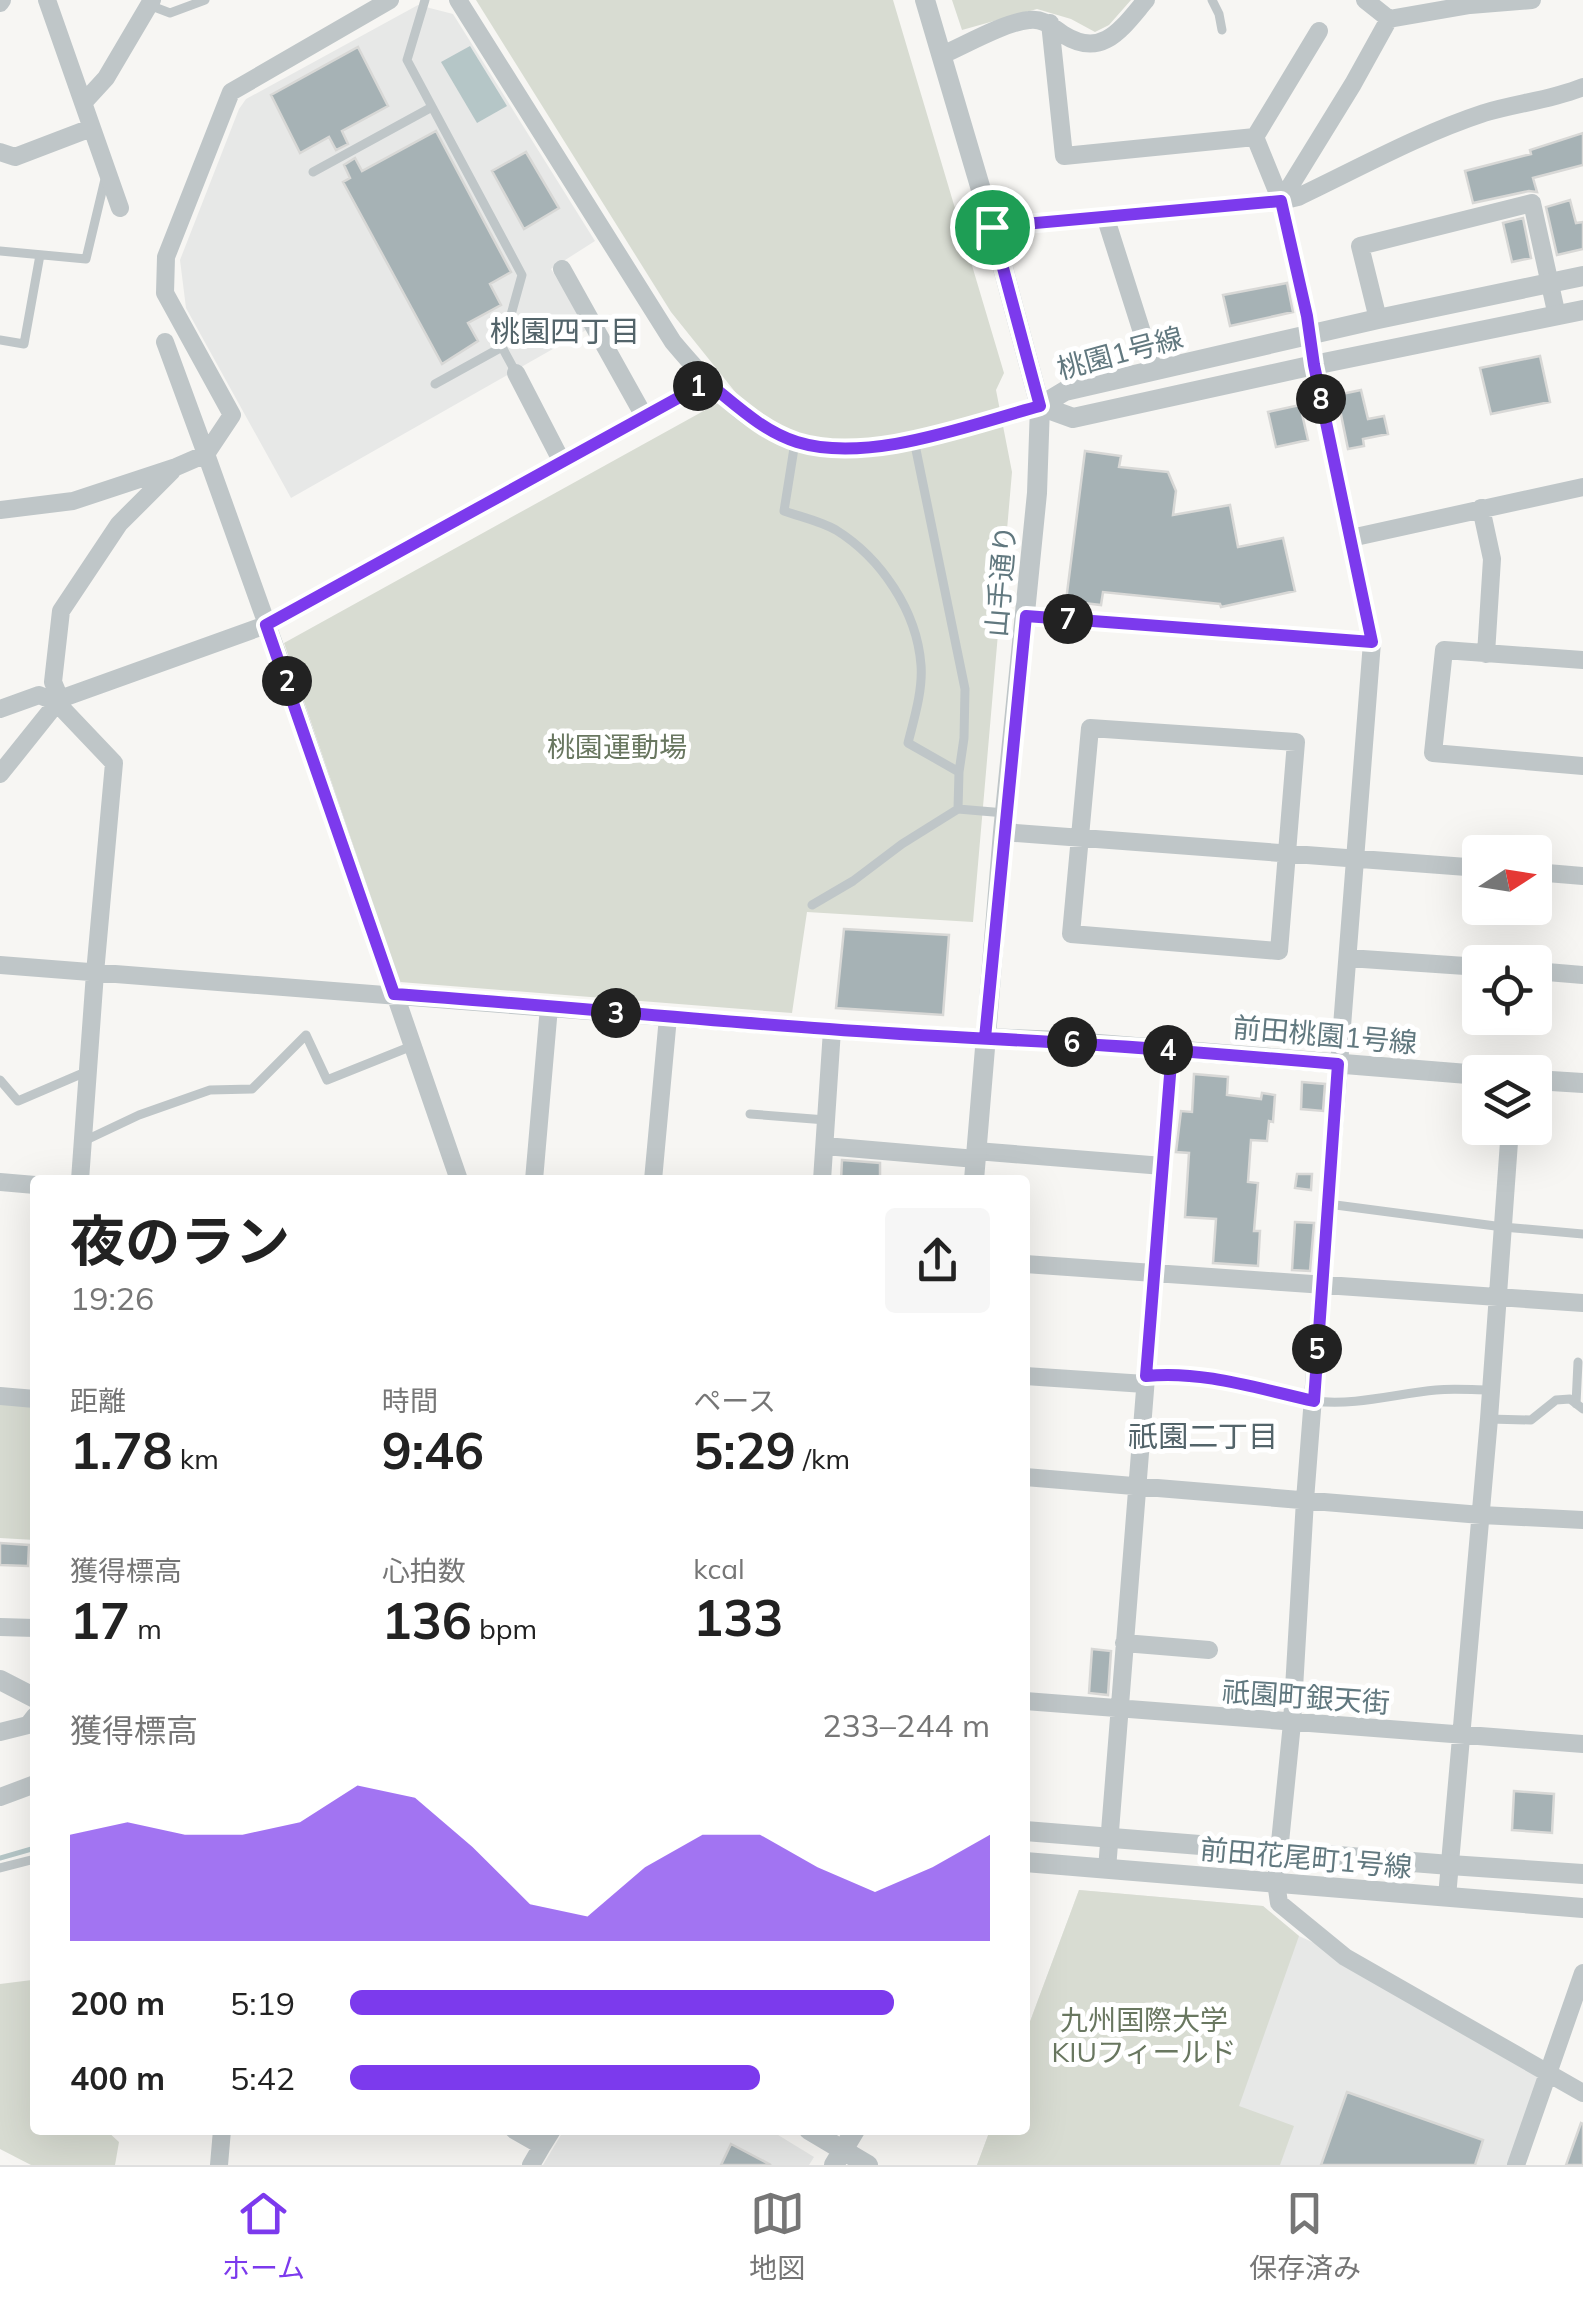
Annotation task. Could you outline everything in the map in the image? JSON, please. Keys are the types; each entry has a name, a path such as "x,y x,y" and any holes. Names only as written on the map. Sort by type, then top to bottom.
{"street":[{"path":"48,0 120,208"},
{"path":"0,510 72,501 176,468 206,454 232,415 165,293 166,257 231,92 390,0"},
{"path":"458,0 673,342 707,382 760,424 795,442 860,449 914,440 1040,406"},
{"name":"山手通り","path":"925,0 1040,406 1037,492 975,1163"},
{"path":"942,56 1030,20 1050,23 1084,45 1102,42 1118,32 1146,0"},
{"path":"1366,0 1389,18 1532,0"},
{"path":"84,102 106,78 150,2"},
{"path":"1281,201 1389,18"},
{"path":"1050,23 1064,156 1255,137"},
{"path":"1255,137 1319,31"},
{"path":"992,227 1281,201 1486,113 1583,87"},
{"path":"0,152 15,157 91,128"},
{"path":"1255,137 1281,201 1372,642 1305,1500 1292,1723 1276,1882 1279,1903 1345,1957 1583,2092"},
{"path":"1378,319 1360,246 1532,202 1557,316"},
{"path":"1105,216 1154,370"},
{"path":"562,269 644,416"},
{"name":"桃園1号線","path":"1040,406 1065,391 1583,276"},
{"name":"桃園1号線","path":"1040,406 1073,418 1583,310"},
{"path":"165,342 457,1175"},
{"path":"516,373 562,462"},
{"path":"0,774 58,701 266,625 707,382"},
{"path":"81,1175 114,763 58,701 53,682 61,612 119,524 176,468"},
{"path":"1351,538 1583,487"},
{"path":"1481,508 1492,559 1486,654"},
{"path":"1026,616 1372,642"},
{"path":"1582,655 1444,650 1433,753 1583,766"},
{"path":"0,708 40,695 58,701"},
{"path":"1090,728 1296,742 1280,951 1072,934 1080,837 1090,728"},
{"path":"1004,822 1080,837 1462,867"},
{"path":"1552,873 1583,876"},
{"path":"1348,958 1462,967"},
{"path":"0,965 832,1030 985,1038"},
{"path":"1552,973 1583,975"},
{"path":"534,1175 549,1007"},
{"path":"653,1175 668,1017"},
{"path":"822,1175 832,1030"},
{"name":"前田桃園1号線","path":"985,1038 1462,1074"},
{"path":"1107,1869 1172,1050"},
{"path":"1552,1081 1583,1083"},
{"path":"1447,1897 1509,1145"},
{"path":"824,1146 975,1163 1162,1166"},
{"path":"0,1182 30,1185"},
{"path":"1030,1264 1583,1303"},
{"path":"1030,1376 1146,1380"},
{"path":"0,1396 30,1399"},
{"path":"1030,1477 1583,1520"},
{"path":"0,1627 30,1628"},
{"path":"1124,1643 1209,1650"},
{"path":"0,1680 30,1695"},
{"name":"祇園町銀天街","path":"1030,1701 1583,1744"},
{"path":"0,1732 30,1722"},
{"path":"0,1796 30,1786"},
{"name":"前田花尾町1号線","path":"1030,1831 1583,1874"},
{"name":"前田花尾町1号線","path":"1030,1862 1583,1908"},
{"path":"1516,2165 1583,1973"},
{"path":"220,2165 222,2135"},
{"path":"814,2135 838,2157 868,2165"},
{"path":"838,2157 851,2135"},
{"path":"531,2165 547,2138"}],"lane":[{"path":"150,2 170,12 205,0"},
{"path":"425,0 407,60 522,275 502,347 516,373"},
{"path":"1212,0 1222,30"},
{"path":"313,172 432,107"},
{"path":"0,251 86,259 107,173"},
{"path":"0,340 24,344 40,255"},
{"path":"435,384 502,347"},
{"path":"914,440 965,689 958,809"},
{"path":"795,442 784,511 832,528 865,551 890,582 911,622 922,667 908,743 959,772"},
{"path":"812,905 853,882 902,844 958,809 1004,822"},
{"path":"84,1141 139,1114 210,1090 252,1089 306,1035 327,1080 414,1046"},
{"path":"0,1080 18,1101 88,1071"},
{"path":"750,1114 826,1120"},
{"path":"1328,1204 1583,1234"},
{"path":"1578,1362 1580,1406"},
{"path":"1146,1380 1171,1374 1199,1376 1314,1401 1351,1402 1439,1390 1490,1390"},
{"path":"1489,1419 1532,1420 1556,1400 1570,1399 1580,1406"},
{"path":"0,1868 30,1860"}],"shaded area":[{"path":"418,5 453,14 595,241 551,269 588,329 291,498 186,308 180,260 246,99"},
{"path":"470,46 507,106 477,123 441,62"},
{"path":"1079,1890 1263,1906 1299,1936 1345,1957 1549,2073 1516,2165 977,2165 988,2135 1030,2135 1030,2022"},
{"path":"561,2135 778,2135 814,2157 809,2165 543,2165"}],"green space":[{"name":"桃園運動場","path":"476,0 893,0 1004,373 996,390 1012,472 973,922 807,912 792,1013 400,982 284,643 736,393 671,312"},
{"path":"952,0 1131,0 1109,25 1095,32 1071,19 1037,9 962,30"},
{"path":"0,1404 30,1406 30,1540 0,1538"},
{"name":"九州国際大学 KIUフィールド","path":"1079,1890 1263,1906 1299,1936 1239,2106 1294,2126 1280,2165 977,2165 988,2135 1030,2135 1030,2022"},
{"path":"30,1980 30,2135 111,2135 119,2142 115,2165 31,2165 0,2149 0,1984"}],"building":[{"path":"358,47 388,106 342,131 348,144 336,150 329,137 300,153 271,95"},
{"path":"436,131 511,272 490,284 501,305 468,323 478,341 442,364 343,182 350,178 344,165 355,158 362,171"},
{"path":"1583,133 1583,165 1533,178 1537,192 1473,203 1465,171 1531,154 1530,150"},
{"path":"526,152 559,208 524,229 492,171"},
{"path":"1570,200 1576,223 1583,222 1583,249 1557,255 1546,207"},
{"path":"1523,218 1531,258 1512,262 1503,223"},
{"path":"1287,283 1293,312 1230,326 1223,295"},
{"path":"1540,356 1550,402 1491,414 1480,368"},
{"path":"1361,390 1368,419 1384,416 1388,434 1363,439 1364,446 1348,449 1337,395"},
{"path":"1300,405 1308,440 1276,447 1268,412"},
{"path":"1085,451 1121,456 1119,467 1168,472 1176,491 1173,515 1230,505 1238,547 1283,538 1295,591 1221,607 1103,592 1101,605 1066,601"},
{"path":"844,929 949,935 943,1015 836,1008"},
{"path":"1194,1074 1228,1077 1227,1095 1261,1099 1262,1093 1275,1095 1267,1141 1251,1140 1248,1182 1258,1183 1254,1231 1260,1231 1258,1266 1213,1263 1216,1219 1185,1217 1189,1153 1176,1152 1181,1111 1192,1112"},
{"path":"1302,1082 1325,1084 1323,1111 1301,1109"},
{"path":"842,1160 880,1163 880,1175 841,1175"},
{"path":"1297,1174 1312,1174 1311,1190 1295,1188"},
{"path":"1295,1222 1314,1223 1310,1271 1292,1270"},
{"path":"0,1543 29,1545 28,1566 0,1565"},
{"path":"1092,1649 1111,1651 1108,1695 1089,1693"},
{"path":"1514,1791 1554,1794 1552,1833 1512,1830"},
{"path":"1347,2092 1483,2140 1475,2165 1321,2165"},
{"path":"1581,2123 1583,2165 1566,2165"},
{"path":"731,2144 771,2165 721,2165"}],"waterway":[{"path":"0,1858 30,1849"}],"district":[{"name":"桃園四丁目","path":"565,332"},
{"name":"祇園二丁目","path":"1203,1437"}],"route":[{"path":"992,227 1040,406 914,440 860,449 828,448 795,442 760,424 707,382 266,625 394,994 832,1030 1172,1050 1146,1376 1199,1376 1314,1401 1338,1064 1172,1050 985,1038 1026,616 1372,642 1281,201 992,227"}]}
